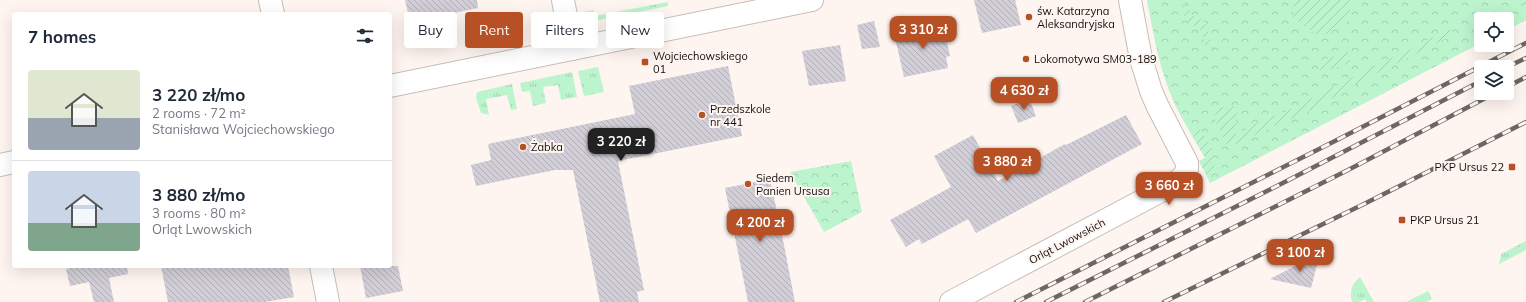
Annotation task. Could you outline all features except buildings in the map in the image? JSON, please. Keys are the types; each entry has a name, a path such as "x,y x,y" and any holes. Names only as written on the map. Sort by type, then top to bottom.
{"street":[{"path":"270,0 273,12"},
{"path":"562,0 572,49"},
{"path":"392,86 812,0"},
{"name":"Orląt Lwowskich","path":"951,302 1174,184 1184,176 1187,170 1185,157 1157,105 1146,74 1130,0"},
{"path":"0,165 12,162"},
{"path":"321,268 328,302"}],"green space":[{"path":"1147,0 1526,0 1526,20 1514,26 1514,12 1474,12 1474,47 1210,183 1199,161 1205,158 1186,126 1170,93 1156,47"},
{"path":"1294,0 1351,0 1349,22 1320,37 1293,18"},
{"path":"668,2 668,6 638,12 616,12"},
{"path":"1182,2 1185,3 1191,14 1205,22 1213,48 1206,49 1201,30 1188,22 1185,17"},
{"path":"594,10 594,12 583,12"},
{"path":"606,14 606,19 598,20 598,15"},
{"path":"1449,28 1455,34 1371,76 1309,111 1228,148 1214,118 1218,107 1237,106 1236,134 1259,122 1289,110 1382,62 1412,49"},
{"path":"1348,52 1351,63 1321,72 1318,62"},
{"path":"598,67 604,92 584,96 578,71"},
{"path":"572,72 577,97 561,100 558,85 543,87 546,103 533,106 530,91 522,92 520,83"},
{"path":"512,84 517,109 511,110 507,95 486,99 489,115 481,113 476,98 477,92"},
{"path":"1199,128 1211,146 1215,158 1215,164 1207,176 1199,161 1205,158 1193,137"},
{"path":"851,161 862,212 824,232 790,172"},
{"path":"1526,241 1526,250 1499,264 1501,254"},
{"path":"1360,277 1374,302 1367,302 1365,299 1359,302 1352,302 1352,288"},
{"path":"1428,291 1432,299 1426,302 1406,302"}],"railway":[{"path":"1016,302 1526,43"},
{"path":"1514,64 1526,58"},
{"path":"1514,83 1526,77"},
{"path":"1046,302 1474,85"},
{"path":"1085,302 1350,169 1482,100"},
{"path":"1164,302 1366,203 1526,122"}],"place":[{"name":"św. Katarzyna Aleksandryjska","path":"1029,17"},
{"name":"Lokomotywa SM03-189","path":"1026,59"},
{"name":"Wojciechowskiego 01","path":"645,62"},
{"name":"Przedszkole nr 441","path":"702,115"},
{"name":"Żabka","path":"523,147"},
{"name":"PKP Ursus 22","path":"1512,167"},
{"name":"Siedem Panien Ursusa","path":"748,184"},
{"name":"PKP Ursus 21","path":"1402,220"}]}
